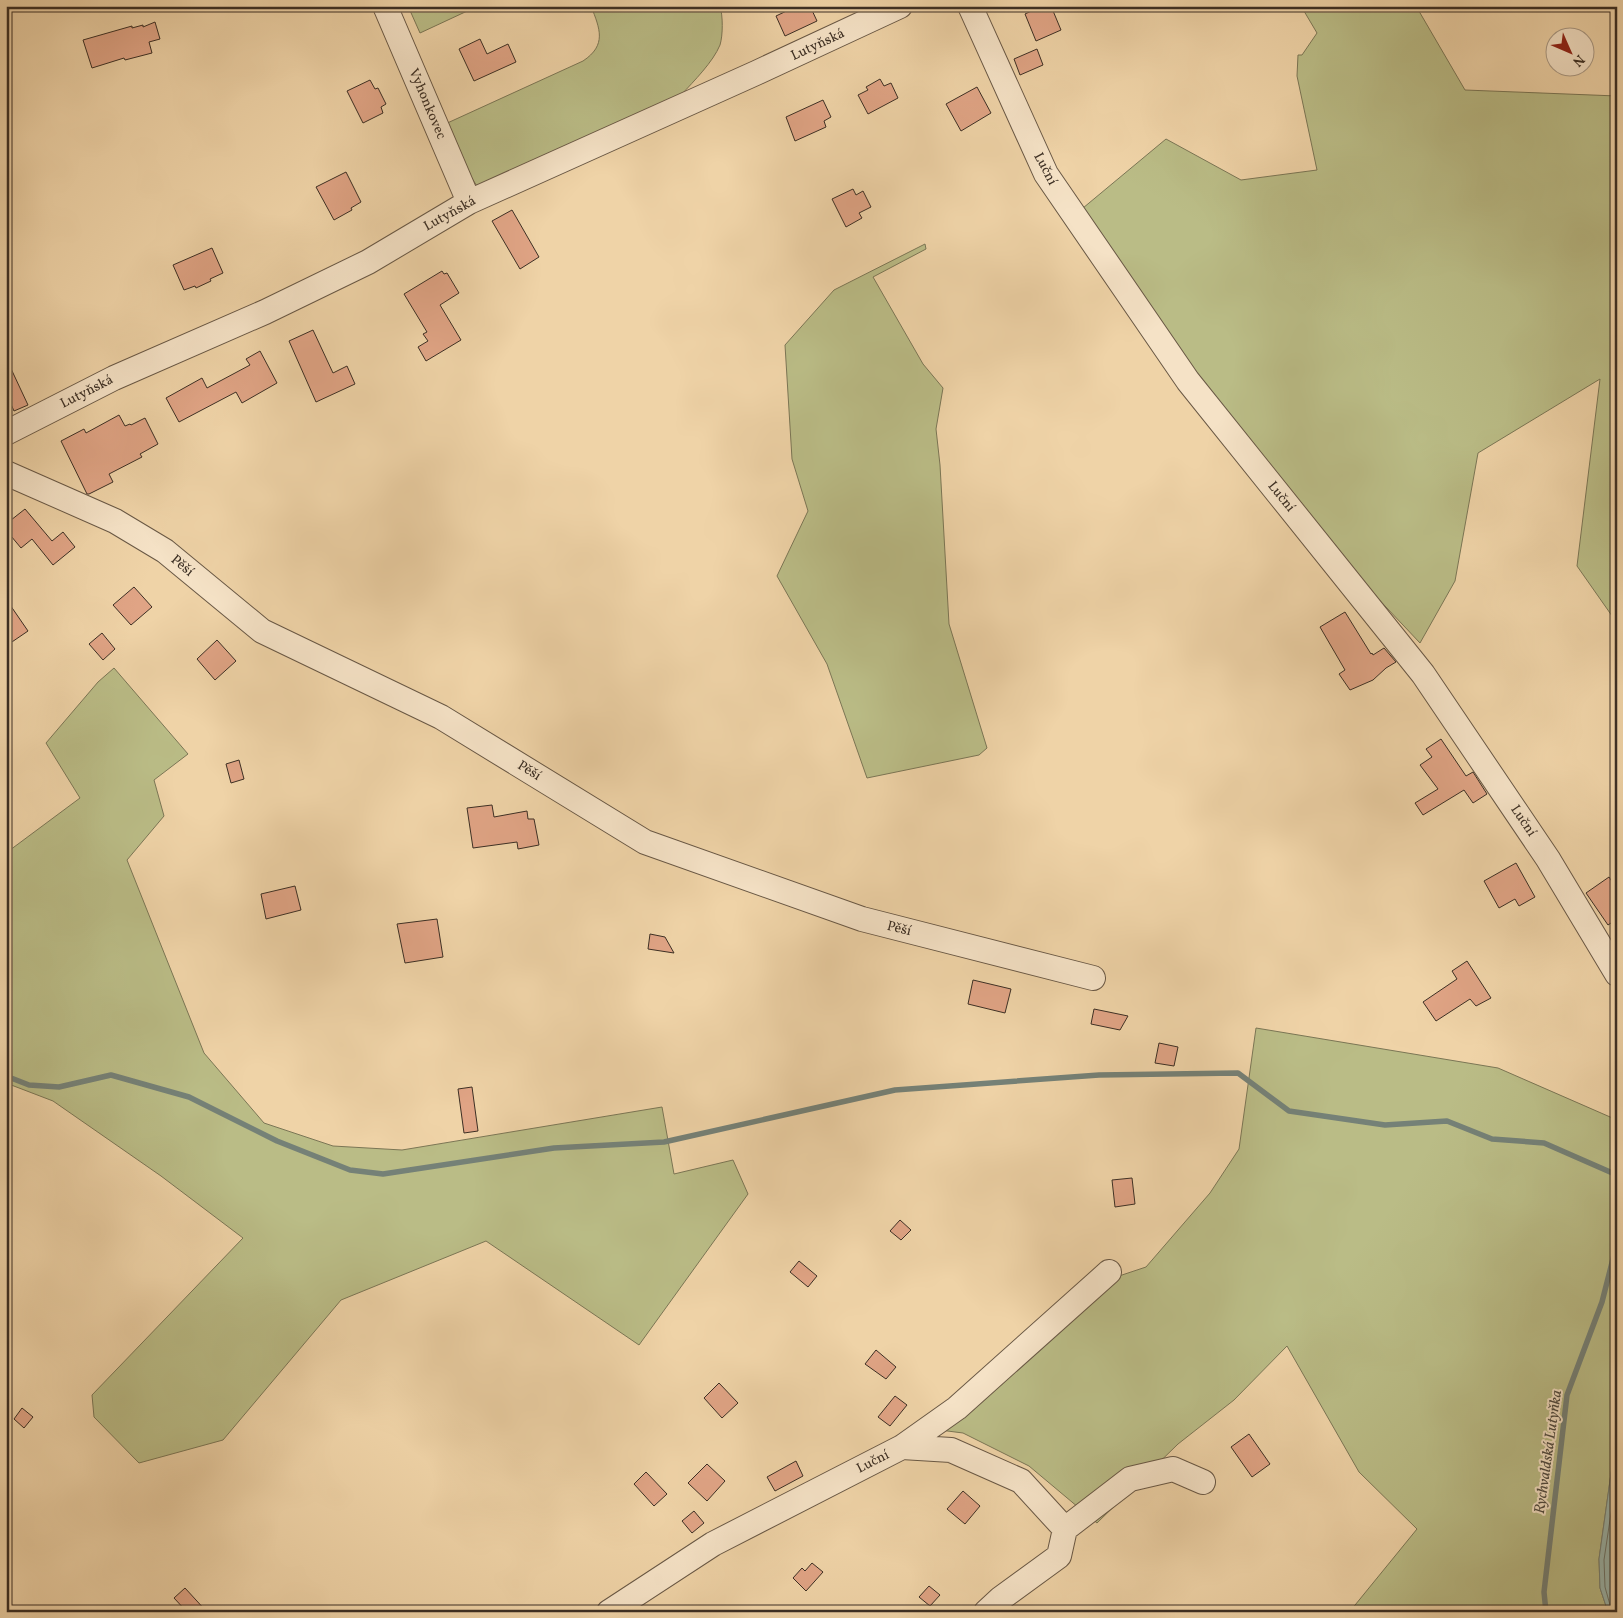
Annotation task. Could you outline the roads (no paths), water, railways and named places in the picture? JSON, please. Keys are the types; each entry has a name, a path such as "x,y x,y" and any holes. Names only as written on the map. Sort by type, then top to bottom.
{"street":[{"name":"Vyhonkovec","path":"385,6 469,202"},
{"name":"Lutyňská","path":"6,434 114,378 265,312 368,262 469,202 900,6"},
{"name":"Luční","path":"970,6 1046,174 1188,381 1423,674 1548,859 1617,974"},
{"name":"Pěší","path":"6,473 115,521 165,551 262,631 441,717 645,842 862,919 1093,978"},
{"name":"Luční","path":"610,1612 713,1544 902,1447 957,1408 1109,1272"},
{"path":"902,1447 951,1450 1021,1481 1065,1528"},
{"path":"986,1612 1000,1599 1059,1556 1065,1528 1130,1479 1173,1469 1203,1482"}],"water":[{"path":"1617,1354 1617,1612 1608,1612 1600,1588 1599,1559 1614,1452 1616,1411 1612,1371"}],"waterway":[{"path":"6,1076 29,1085 59,1087 111,1075 189,1097 277,1141 350,1170 383,1174 554,1148 664,1142 895,1090 1099,1075 1238,1073 1289,1111 1385,1125 1447,1121 1492,1139 1544,1143 1617,1175"},
{"name":"Rychvaldská Lutyňka","path":"1546,1612 1544,1592 1567,1395 1602,1302 1617,1243"}]}
